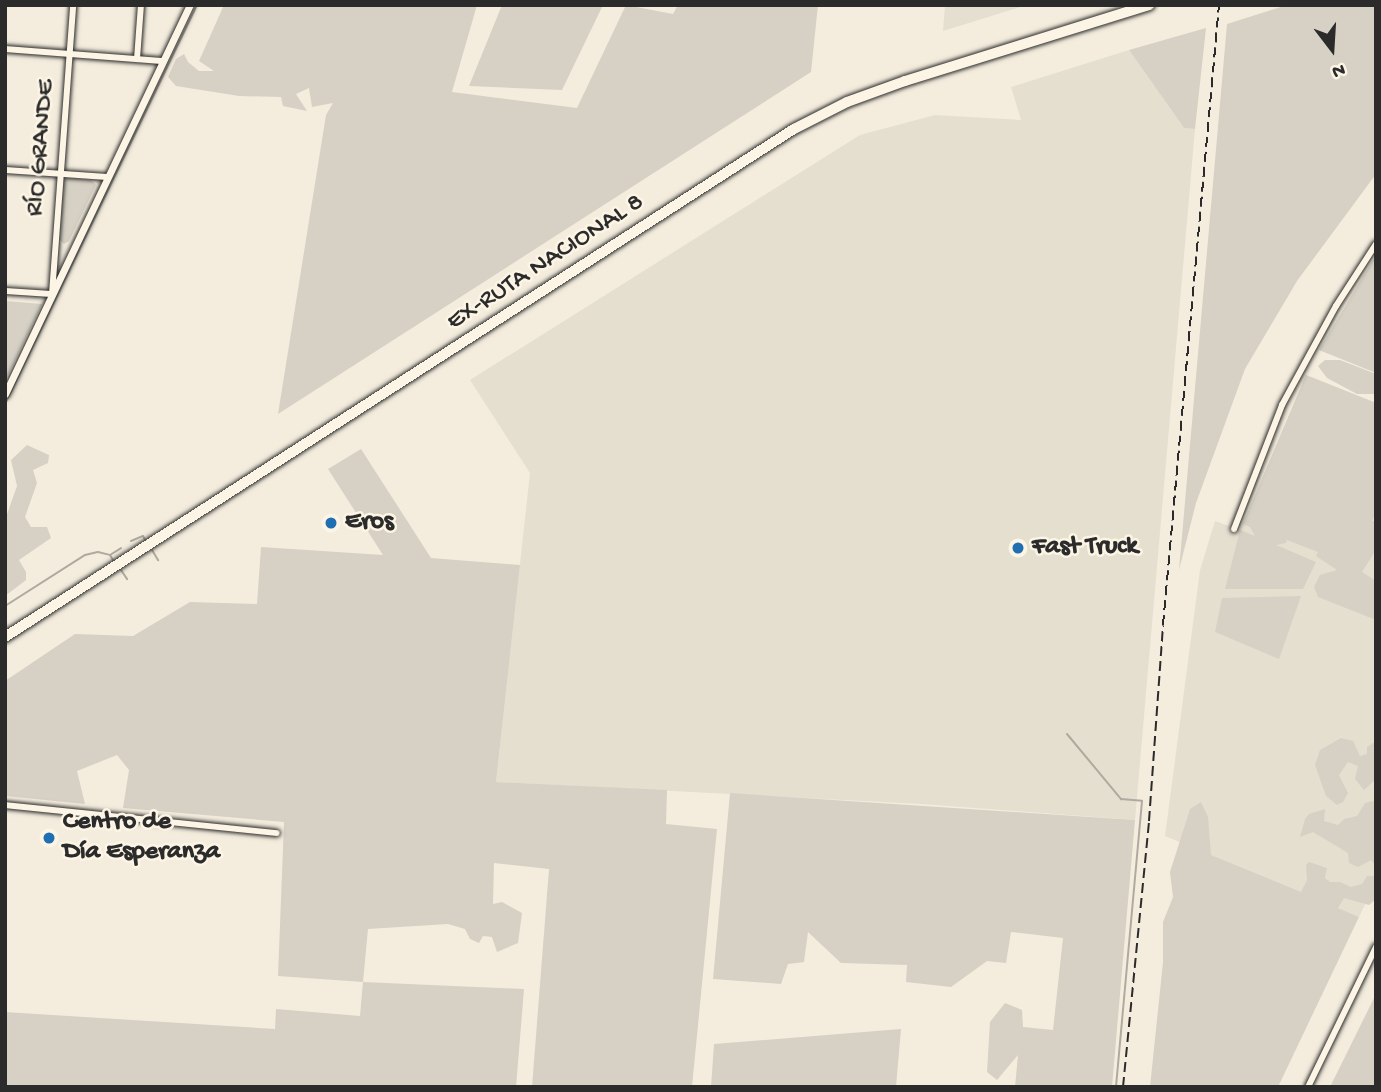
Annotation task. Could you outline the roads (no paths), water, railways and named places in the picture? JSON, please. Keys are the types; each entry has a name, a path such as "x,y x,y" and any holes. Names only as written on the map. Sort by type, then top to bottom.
{"main road":[{"name":"EX-RUTA NACIONAL 8","path":"5,637 794,129 847,102 905,81 1149,5"}],"street":[{"name":"RÍO GRANDE","path":"52,294 73,5"},
{"path":"137,59 141,5"},
{"path":"5,394 190,5"},
{"path":"5,49 162,61"},
{"path":"5,170 108,177"},
{"path":"1234,529 1282,404 1376,244"},
{"path":"5,291 52,294"},
{"path":"5,806 277,833"},
{"path":"1308,1087 1376,947"}],"waterway":[{"path":"5,404 197,5"},
{"path":"131,541 143,536 145,540"},
{"path":"110,555 121,548"},
{"path":"152,550 158,560"},
{"path":"5,606 85,555 98,552 110,555 113,560"},
{"path":"121,570 127,579"},
{"path":"1067,734 1121,799 1142,801 1116,1087"}],"railway":[{"path":"1123,1087 1149,821 1163,625 1219,5"}],"place":[{"name":"Eros","path":"331,523"},
{"name":"Fast Truck","path":"1018,548"},
{"name":"Centro de Día Esperanza","path":"49,838"}]}
